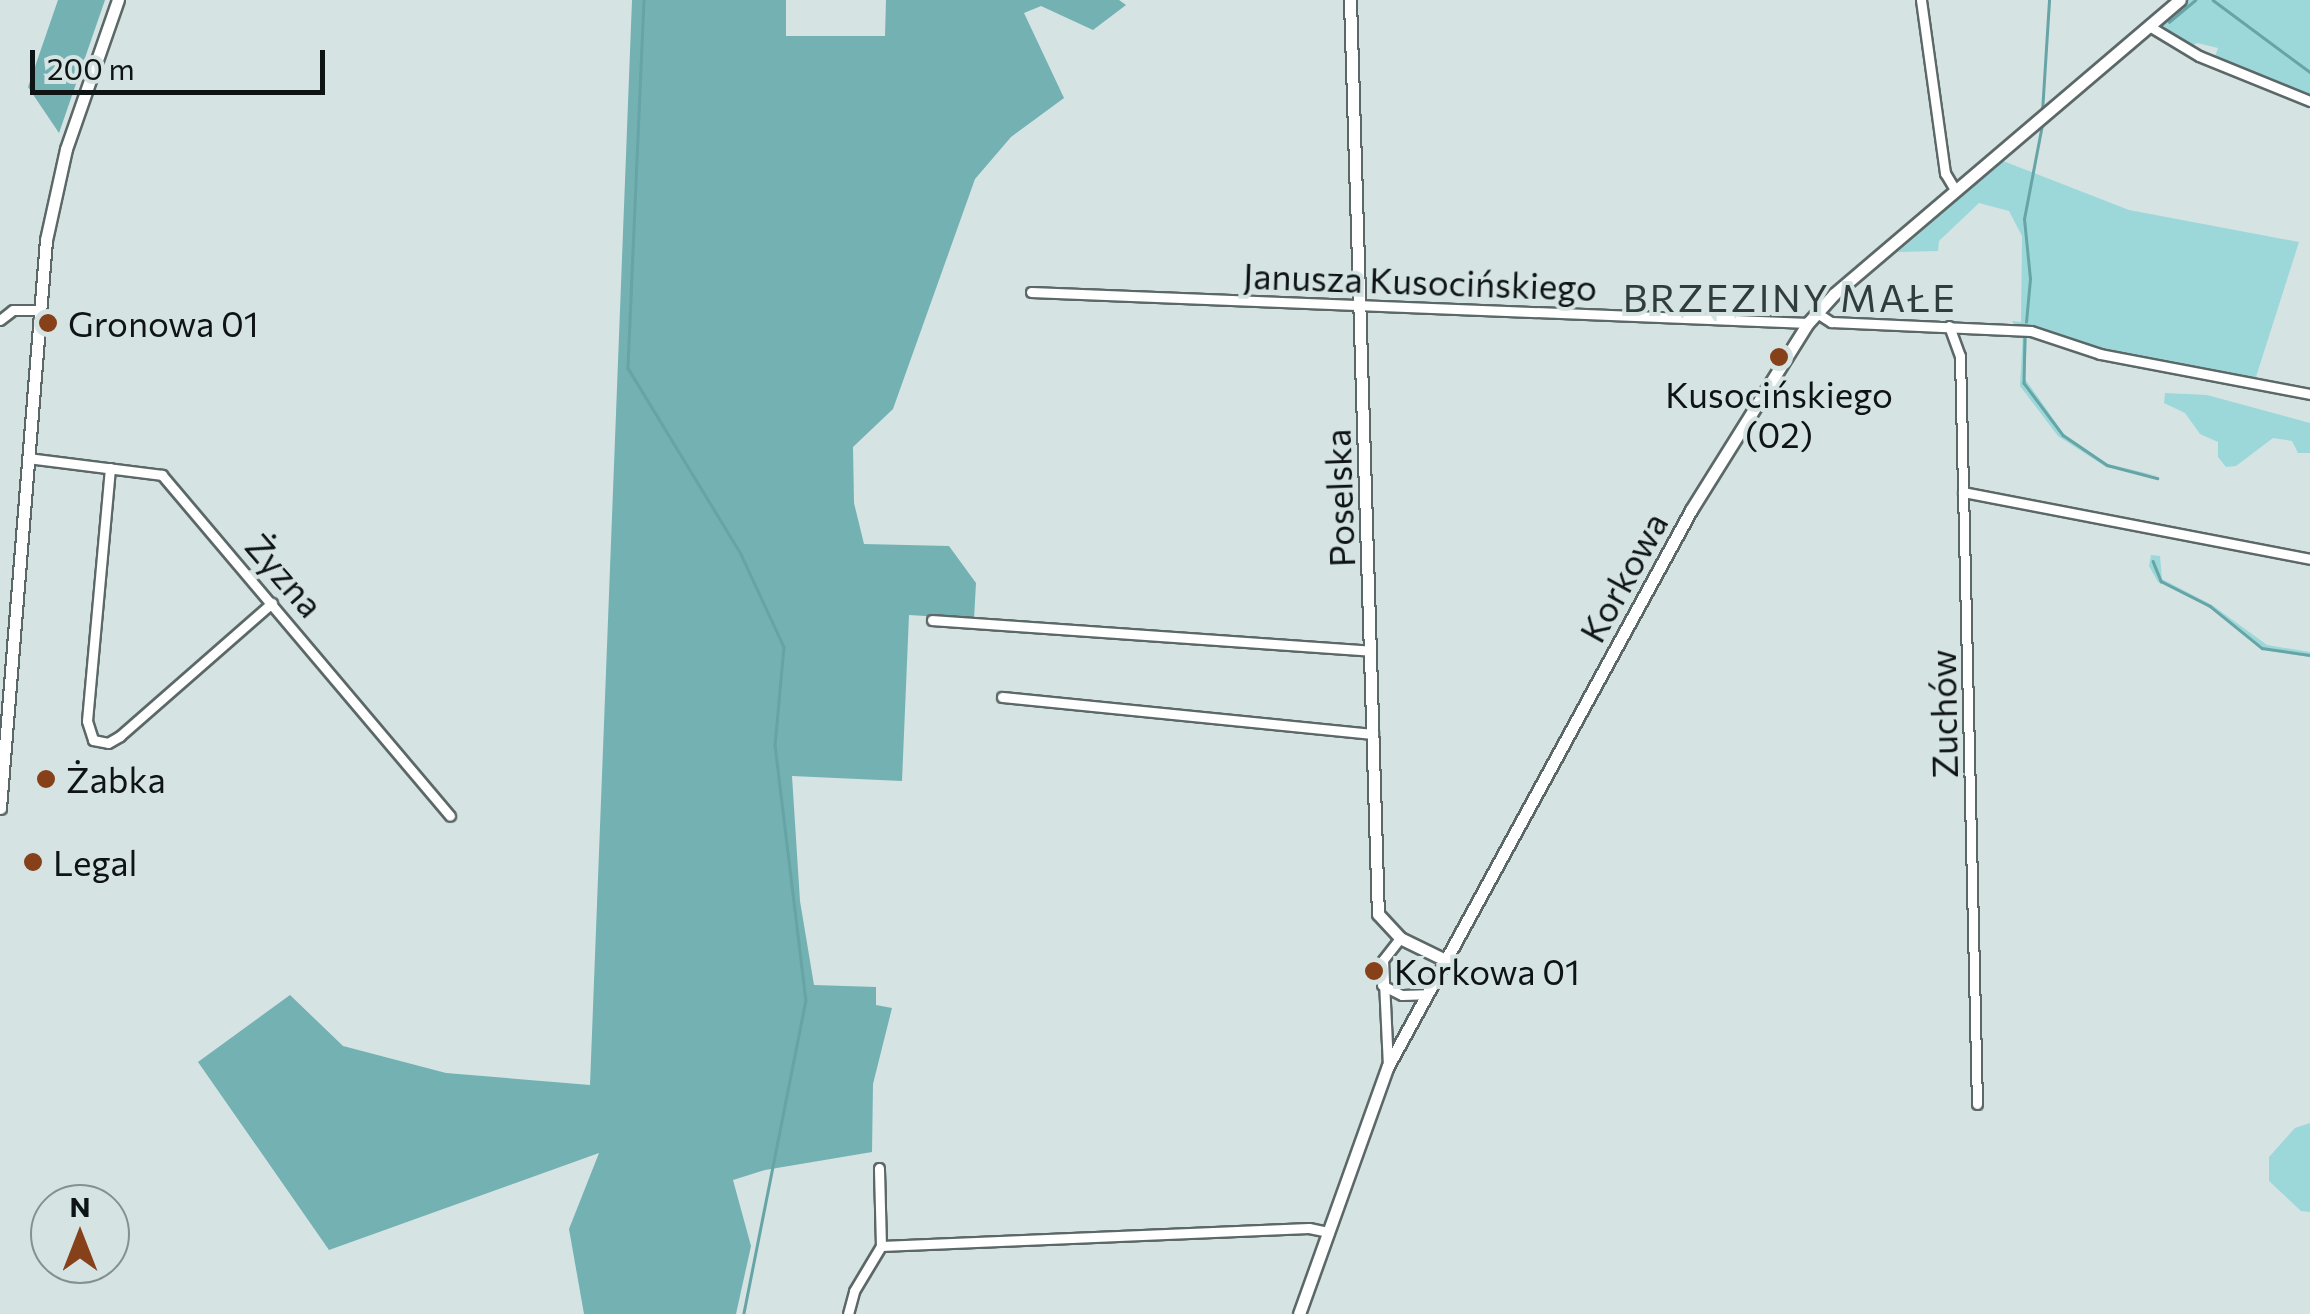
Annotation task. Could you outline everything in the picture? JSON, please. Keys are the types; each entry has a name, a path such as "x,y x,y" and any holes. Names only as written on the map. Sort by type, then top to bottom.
{"street":[{"path":"0,808 46,240 66,149 118,0"},
{"name":"Poselska","path":"1350,0 1378,914 1400,938"},
{"path":"1920,0 1945,173 1956,191"},
{"name":"Korkowa","path":"1299,1314 1388,1066 1443,959 1692,510 1812,318 2180,0"},
{"path":"2149,26 2199,56 2310,101"},
{"name":"Janusza Kusocińskiego","path":"1030,292 1361,307 1812,318 2031,330 2100,354 2310,394"},
{"path":"0,320 13,310 39,310"},
{"name":"Zuchów","path":"1949,326 1960,356 1978,1104"},
{"name":"Żyzna","path":"28,458 162,476 450,816"},
{"path":"110,468 86,721 93,740 108,743 120,736 272,602"},
{"path":"1963,492 2310,560"},
{"path":"932,620 1370,652"},
{"path":"1002,697 1373,734"},
{"path":"1388,1066 1382,986 1385,953 1400,938 1443,959"},
{"path":"1382,986 1402,995 1425,994"},
{"path":"848,1314 854,1292 881,1246 879,1168"},
{"path":"881,1246 1309,1228 1328,1232"}],"shaded area":[{"path":"58,0 105,0 59,133 28,87"},
{"path":"632,0 786,0 786,36 885,36 886,0 1119,0 1126,5 1093,30 1041,6 1024,13 1064,98 1011,137 975,179 893,409 853,447 854,503 864,544 949,546 976,583 974,619 909,615 902,781 792,776 800,901 814,985 876,987 876,1005 892,1008 873,1084 872,1152 765,1170 733,1180 751,1246 736,1314 584,1314 569,1229 599,1153 329,1250 198,1062 290,995 343,1046 446,1073 590,1085"},
{"path":"2188,0 2310,0 2310,98 2214,59 2218,48 2197,43 2190,47 2157,26"},
{"path":"2003,161 2129,210 2299,242 2255,380 2101,353 2014,324 2012,321 2021,322 2022,236 2009,211 1979,203 1939,241 1938,251 1898,252"},
{"path":"2023,332 2050,341 2027,338 2025,379 2064,434 2108,464 2158,476 2106,467 2058,436 2020,386"},
{"path":"2165,393 2207,395 2310,423 2310,453 2298,453 2292,441 2273,438 2236,466 2226,467 2218,457 2218,442 2200,434 2185,413 2164,403"},
{"path":"2151,555 2160,556 2162,579 2212,605 2267,645 2310,652 2310,657 2262,650 2209,607 2158,582 2149,566"},
{"path":"2310,1123 2310,1212 2301,1211 2269,1181 2269,1157 2295,1128"}],"waterway":[{"path":"644,0 628,368 741,554 784,647 775,745 806,1000 744,1314"},
{"path":"2042,112 2049,0"},
{"path":"2169,22 2195,0"},
{"path":"2213,0 2310,72"},
{"path":"2026,322 2030,279 2024,219 2042,125"},
{"path":"2025,336 2024,383 2063,435 2107,465 2157,478"},
{"path":"2153,561 2161,581 2210,606 2262,648 2310,655"}],"place":[{"name":"Gronowa 01","path":"48,323"},
{"name":"Kusocińskiego (02)","path":"1779,357"},
{"name":"Żabka","path":"46,779"},
{"name":"Legal","path":"33,862"},
{"name":"Korkowa 01","path":"1374,971"}],"district":[{"name":"BRZEZINY MAŁE","path":"1790,297"}]}
